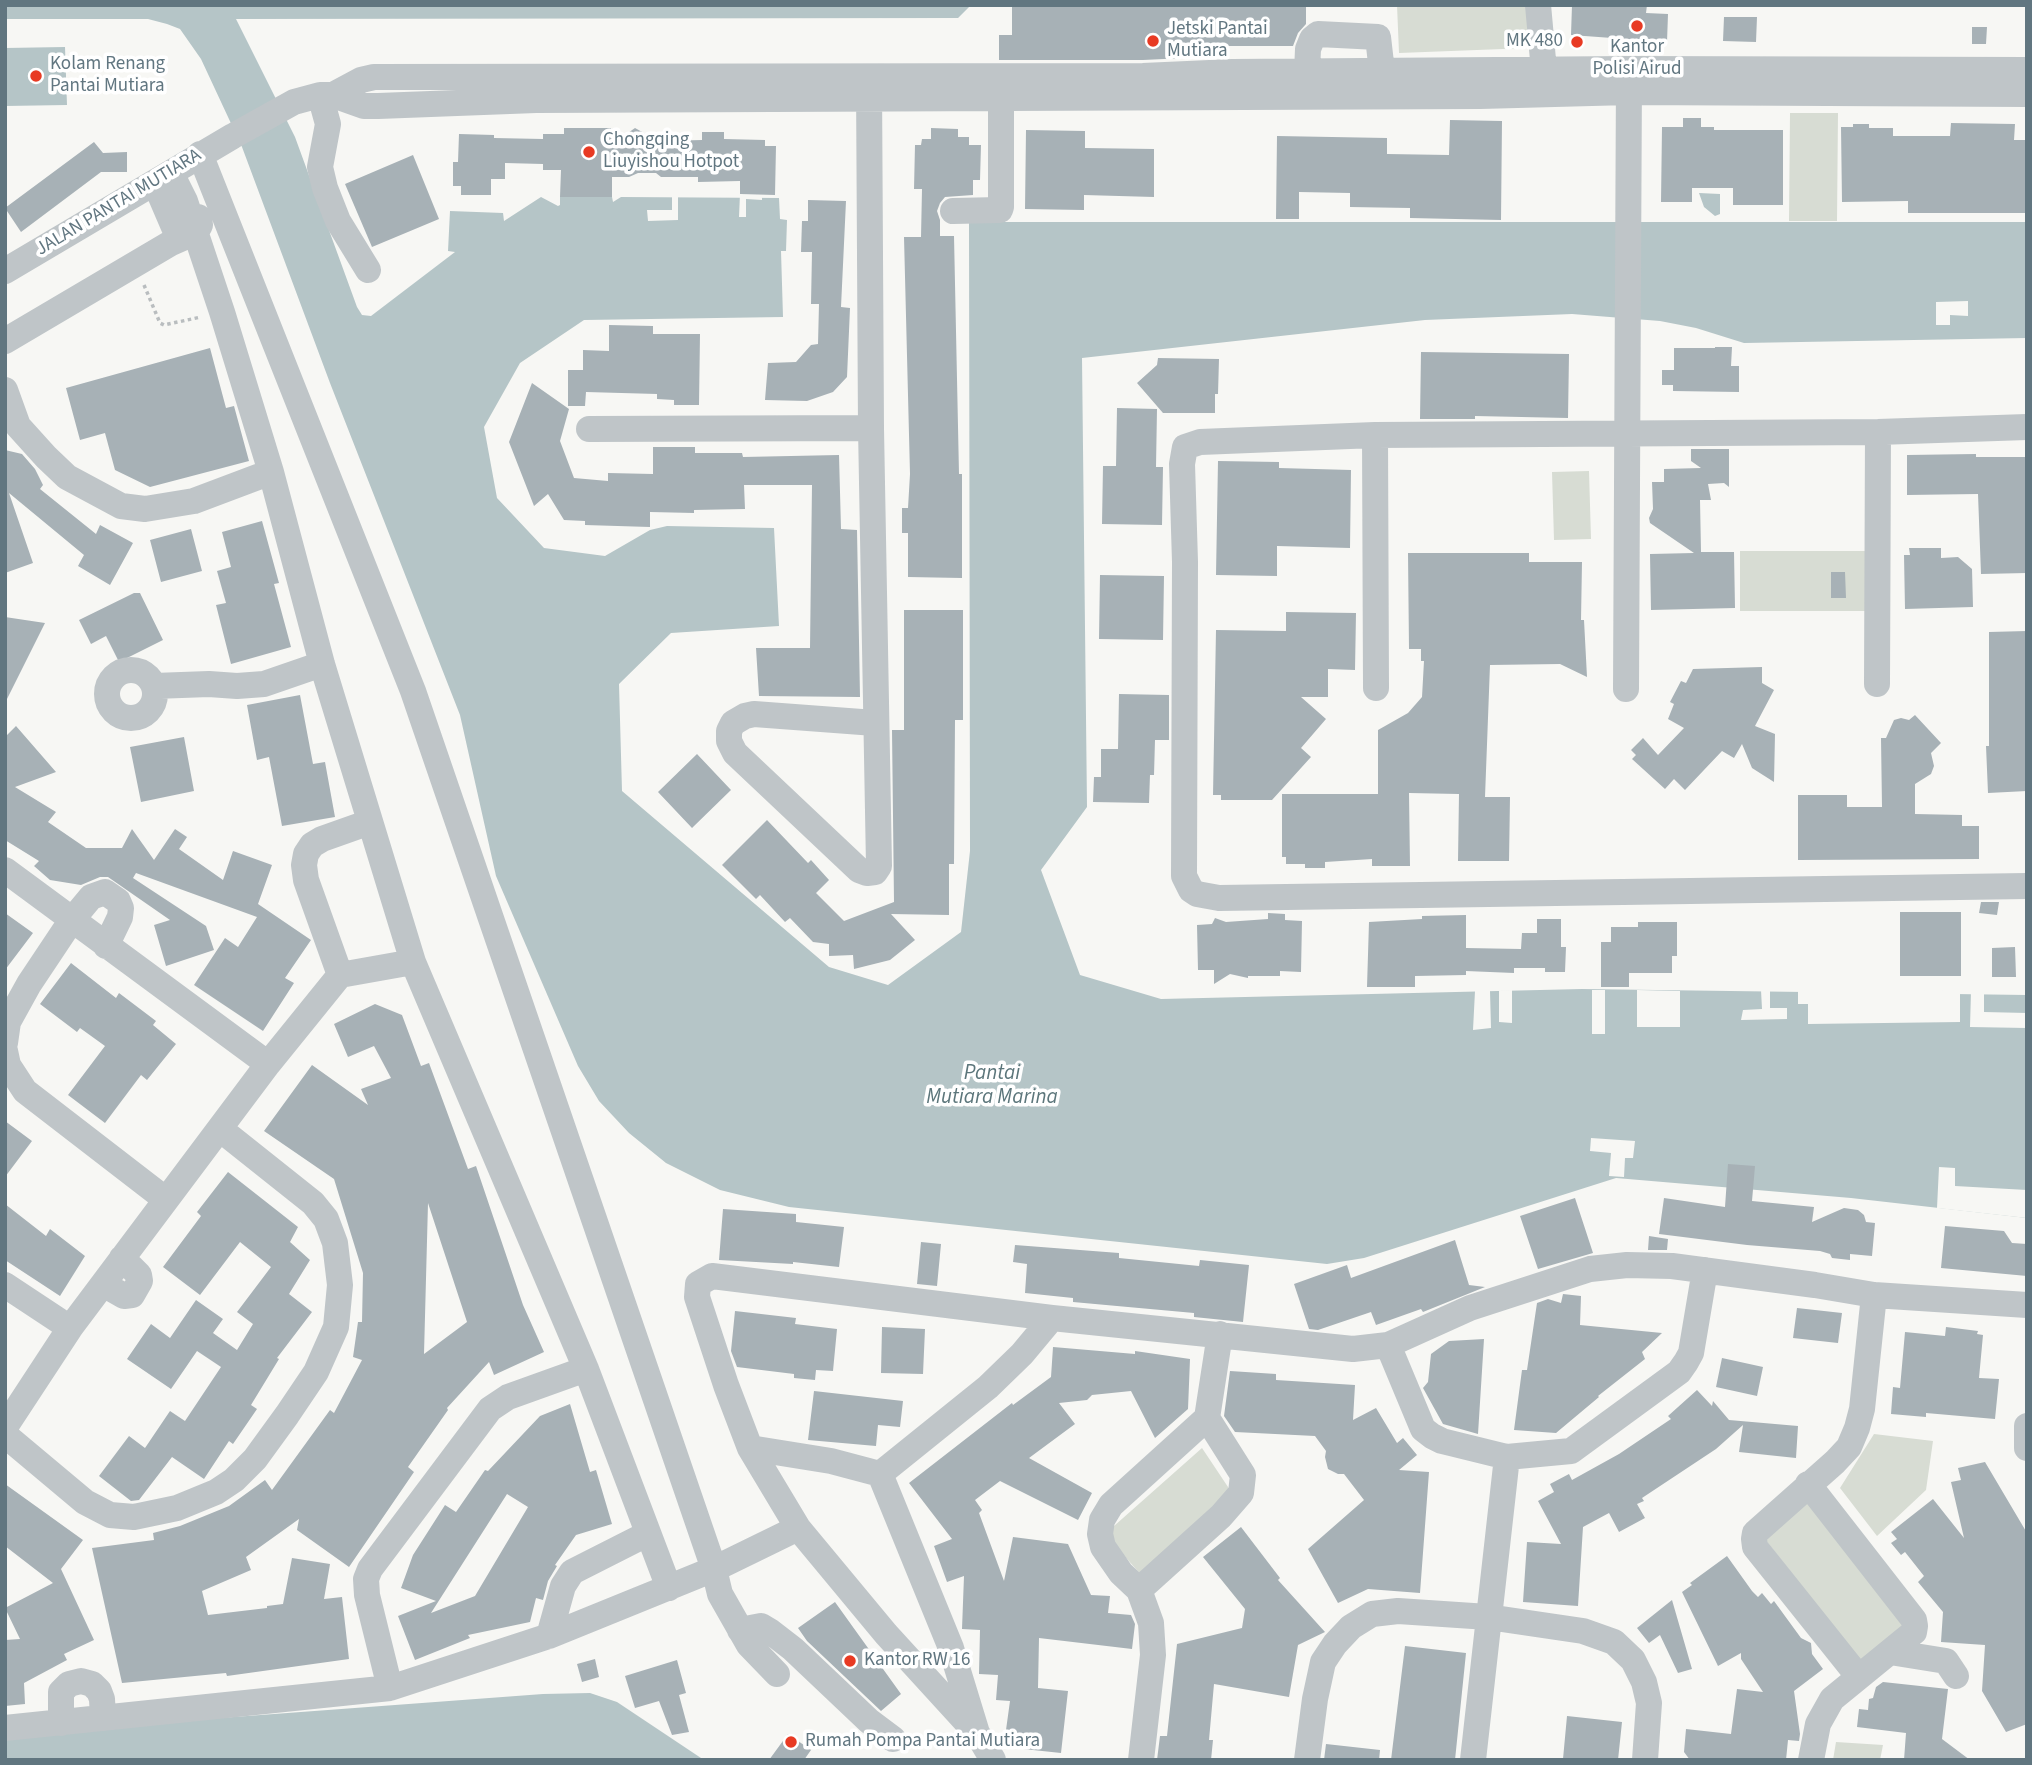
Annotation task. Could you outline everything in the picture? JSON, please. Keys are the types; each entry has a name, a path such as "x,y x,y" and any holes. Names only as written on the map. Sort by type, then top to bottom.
{"street":[{"path":"1538,5 1545,71"},
{"path":"1307,72 1308,49 1312,39 1318,34 1378,37 1382,72"},
{"path":"869,88 1001,97 1480,96 1629,81 2027,70"},
{"path":"368,271 338,221 320,167 328,124 327,95 364,106 378,106 1130,76 1545,71 1629,81 2027,94"},
{"path":"1626,689 1629,81"},
{"path":"869,88 871,428 879,866 875,872 867,873 859,870 735,754 729,741 729,731 733,723 754,714 875,723"},
{"name":"JALAN PANTAI MUTIARA","path":"5,271 284,107 294,102 327,95"},
{"path":"953,211 1000,210 1001,97"},
{"path":"171,173 182,238 222,312 271,472 322,664 413,962 586,1369 669,1588"},
{"path":"171,173 413,691 714,1569 720,1594 749,1646 777,1674"},
{"path":"5,341 182,238"},
{"path":"5,390 18,425 66,477 121,506 145,509 194,501 271,472"},
{"path":"2027,427 1878,432 1375,435 1200,442 1187,445 1183,451 1184,876 1191,890 1204,897 2027,886"},
{"path":"589,429 871,428"},
{"path":"1877,684 1878,432"},
{"path":"1375,435 1376,688"},
{"path":"154,687 264,684 322,664"},
{"path":"340,975 306,880 306,854 312,845 322,839 370,822"},
{"path":"5,870 268,1064"},
{"path":"5,1043 8,1022 29,984 71,920 97,893 105,892 118,901 121,908 120,917 106,946"},
{"path":"5,1427 70,1328 165,1199 340,975 413,962"},
{"path":"5,1051 8,1065 25,1091 165,1199"},
{"path":"5,1435 85,1502 110,1515 134,1517 177,1508 216,1492 234,1480 255,1459 287,1415 316,1372 336,1327 340,1285 335,1242 326,1219 313,1203 220,1129"},
{"path":"993,1760 977,1733 886,1634 798,1528 750,1448 726,1385 697,1297 698,1284 704,1279 720,1276 1052,1318 1353,1349 1388,1345 1470,1308 1590,1269 1628,1265 1705,1270 1874,1296 2027,1305"},
{"path":"1388,1345 1423,1429 1442,1441 1507,1457 1571,1451 1679,1372 1691,1353 1705,1270"},
{"path":"5,1284 70,1328"},
{"path":"1858,1676 1755,1547 1755,1533 1843,1455 1857,1428 1862,1409 1874,1296"},
{"path":"880,1474 988,1387 1022,1354 1052,1318"},
{"path":"1141,1760 1153,1655 1151,1623 1139,1590 1121,1573 1103,1547 1100,1534 1102,1520 1111,1505 1207,1418 1220,1334"},
{"path":"390,1688 367,1595 366,1579 370,1569 490,1409 509,1397 586,1369"},
{"path":"1139,1590 1221,1516 1241,1493 1243,1475 1207,1418"},
{"path":"2027,1426 2027,1448"},
{"path":"750,1448 831,1461 880,1474"},
{"path":"1474,1760 1507,1457"},
{"path":"880,1474 951,1648 977,1733"},
{"path":"1808,1484 1914,1620 1914,1632 1832,1699 1818,1724 1811,1760"},
{"path":"5,1727 390,1688 549,1636 714,1569 798,1528"},
{"path":"549,1636 563,1586 572,1572 648,1534"},
{"path":"1307,1760 1323,1662 1351,1627 1372,1614 1398,1611 1488,1617 1583,1631 1614,1642 1633,1660 1644,1682 1649,1703 1645,1760"},
{"path":"740,1630 761,1626 771,1632 793,1649 869,1721 893,1739"},
{"path":"1890,1653 1946,1661 1956,1676"},
{"path":"61,1723 61,1692 69,1684 81,1681 92,1684 99,1691 103,1718"}],"path":[{"path":"135,264 160,323 164,325 222,312"}],"shaded area":[{"path":"1397,5 1527,5 1529,48 1399,53"},
{"path":"1790,113 1838,113 1837,221 1789,221"},
{"path":"1589,471 1591,539 1554,540 1552,472"},
{"path":"1740,551 1865,551 1865,611 1740,611"},
{"path":"1874,1434 1933,1441 1926,1490 1877,1536 1840,1488"},
{"path":"1202,1448 1234,1496 1143,1577 1105,1534"},
{"path":"1808,1496 1907,1624 1865,1667 1761,1534"},
{"path":"1836,1742 1883,1745 1880,1760 1833,1760"}],"water":[{"name":"Pantai Mutiara Marina","path":"5,5 971,5 958,18 236,19 295,137 362,315 371,316 455,252 448,251 450,211 503,213 504,221 541,197 558,206 560,197 612,197 613,202 621,197 779,198 780,219 787,220 786,251 781,251 783,317 584,320 520,363 484,427 497,498 544,548 605,556 650,530 667,526 774,528 779,626 671,633 619,684 622,791 829,967 888,985 961,932 970,851 969,222 2027,222 2027,338 1744,343 1696,328 1660,321 1572,314 1425,320 1082,358 1087,807 1041,870 1080,975 1161,999 1582,989 2027,995 2027,1218 1851,1198 1616,1178 1364,1258 1327,1264 789,1207 720,1190 666,1163 629,1133 599,1101 578,1066 496,876 460,715 330,383 242,147 201,59 180,29 167,24 148,19 5,19"},
{"name":"Kolam Renang Pantai Mutiara","path":"65,47 67,105 5,106 5,48"},
{"path":"1699,193 1720,194 1720,214 1715,216 1704,207"},
{"path":"590,1693 617,1702 704,1760 5,1760 5,1734 543,1694"}],"pier":[{"path":"740,194 762,195 762,200 746,199 746,217 739,217"},
{"path":"672,197 678,197 678,220 648,221 647,210 672,210"},
{"path":"1968,301 1968,316 1950,315 1950,325 1936,325 1936,302"},
{"path":"1798,989 1960,991 1960,1022 1808,1024 1808,1004 1798,1004"},
{"path":"1495,990 1490,991 1491,1028 1473,1030 1475,991"},
{"path":"1499,990 1512,990 1512,1023 1499,1022"},
{"path":"1592,990 1605,990 1605,1034 1592,1034"},
{"path":"1637,990 1680,991 1680,1027 1637,1027"},
{"path":"1761,990 1770,990 1770,1008 1787,1008 1787,1019 1741,1020 1743,1010 1762,1009"},
{"path":"1971,991 1984,991 1984,1012 2027,1013 2027,1028 1970,1027"},
{"path":"1591,1138 1635,1141 1633,1158 1625,1158 1624,1177 1609,1176 1611,1153 1590,1151"},
{"path":"1939,1167 1955,1168 1955,1186 2027,1190 2027,1218 1937,1208"}],"building":[{"name":"Jetski Pantai Mutiara","path":"1012,5 1306,5 1306,24 1298,33 1293,46 1206,46 1206,57 999,60 999,35 1012,35"},
{"name":"Kantor Polisi Airud","path":"1572,5 1647,5 1646,13 1668,14 1667,42 1571,35"},
{"path":"1724,17 1757,17 1756,42 1723,41"},
{"path":"1972,27 1987,27 1986,44 1972,44"},
{"path":"1683,118 1701,118 1701,127 1714,127 1714,130 1783,130 1783,205 1733,205 1733,188 1692,188 1692,202 1661,202 1662,127 1683,127"},
{"path":"1450,120 1502,121 1501,220 1410,218 1410,208 1350,207 1350,193 1299,192 1299,219 1276,219 1277,136 1387,138 1387,154 1449,155"},
{"path":"1951,123 2015,124 2014,140 2027,140 2027,213 1908,213 1908,201 1842,202 1841,127 1869,124 1869,128 1893,128 1893,136 1950,136"},
{"path":"564,128 611,128 612,144 635,128 644,133 665,133 665,141 702,140 702,132 724,132 724,139 765,140 765,146 776,146 775,195 740,194 740,181 698,182 698,177 661,177 656,173 638,173 629,177 612,177 612,197 560,197 561,170 543,170 543,164 505,163 505,179 491,179 491,195 461,195 461,186 453,186 453,162 458,162 459,134 543,139 543,134 564,134"},
{"path":"931,128 958,129 958,137 969,137 969,145 981,145 980,180 973,180 973,195 945,197 937,211 940,236 954,236 959,474 962,474 962,578 908,577 908,533 902,533 902,508 908,508 910,474 904,237 921,237 922,189 914,189 915,145 921,145 922,139 931,139"},
{"path":"1026,130 1085,131 1085,148 1154,149 1154,197 1084,195 1084,210 1025,209"},
{"path":"94,142 103,153 127,152 127,172 101,172 21,232 5,208"},
{"path":"413,155 439,219 372,247 345,184"},
{"path":"808,200 846,201 841,307 850,308 847,377 833,392 807,401 765,400 768,363 796,362 811,345 818,344 819,304 811,304 812,252 801,252 802,221 808,221"},
{"path":"609,325 653,326 653,334 700,334 699,405 674,405 674,400 657,399 657,394 586,392 585,406 568,406 568,370 583,370 583,350 609,351"},
{"path":"1732,347 1731,366 1739,366 1739,392 1673,391 1673,385 1662,385 1662,370 1674,370 1674,348"},
{"path":"210,348 226,408 234,406 249,461 150,487 115,470 105,433 80,440 66,388"},
{"path":"1421,352 1569,354 1568,418 1475,416 1475,419 1420,419"},
{"path":"1158,358 1219,359 1215,413 1163,413 1137,383 1157,365"},
{"path":"532,383 569,409 560,441 574,478 608,481 608,473 653,474 653,447 695,447 695,453 742,453 743,457 839,455 841,529 857,530 860,697 759,696 756,648 810,648 812,485 744,485 745,509 694,510 694,513 650,512 650,527 585,525 585,521 564,520 548,494 534,506 509,442"},
{"path":"1117,408 1157,409 1156,467 1163,467 1162,525 1102,524 1103,466 1116,466"},
{"path":"1691,449 1729,449 1729,487 1724,483 1708,484 1711,500 1700,500 1701,552 1734,552 1735,608 1651,610 1650,554 1694,553 1650,523 1653,509 1652,482 1664,482 1664,469 1701,468 1691,461"},
{"path":"5,450 22,454 35,469 43,485 40,489 96,534 100,525 133,543 110,585 78,566 84,555 9,493 33,563 5,573"},
{"path":"1976,454 1976,457 2027,457 2027,573 1981,574 1978,494 1907,495 1907,455"},
{"path":"1218,461 1279,462 1279,468 1351,470 1350,548 1277,546 1277,576 1216,575"},
{"path":"262,521 279,583 274,584 291,647 231,664 216,605 226,603 217,571 231,567 222,532"},
{"path":"191,529 202,571 161,582 150,540"},
{"path":"1909,548 1941,548 1941,558 1958,557 1972,569 1973,607 1905,609 1904,555 1910,555"},
{"path":"1408,553 1529,553 1529,562 1582,562 1581,620 1584,620 1587,677 1560,664 1490,665 1485,797 1510,797 1509,861 1458,861 1459,794 1409,793 1410,866 1372,866 1372,859 1325,862 1325,868 1286,864 1286,857 1282,857 1282,794 1378,794 1378,730 1408,713 1422,697 1424,661 1421,661 1421,649 1409,649"},
{"path":"1831,572 1845,572 1846,598 1831,598"},
{"path":"1100,575 1164,576 1163,640 1099,639"},
{"path":"134,593 140,593 163,640 119,662 106,636 91,644 79,620"},
{"path":"904,610 963,610 963,720 955,720 954,864 949,864 949,915 891,914 915,940 890,960 854,969 853,955 829,956 829,944 813,942 790,918 785,922 760,895 756,899 722,865 767,820 808,863 811,860 829,880 816,893 844,921 894,902 892,730 904,730"},
{"path":"1286,612 1356,613 1355,670 1328,669 1328,697 1301,697 1326,719 1301,748 1311,757 1272,800 1221,800 1221,795 1213,795 1216,630 1286,631"},
{"path":"5,617 45,623 5,703"},
{"path":"2027,631 2027,791 1988,793 1986,746 1989,746 1989,632"},
{"path":"1762,667 1762,683 1774,690 1755,726 1775,734 1774,782 1752,768 1742,744 1734,758 1722,751 1685,790 1674,779 1665,789 1632,759 1636,755 1631,750 1643,738 1658,755 1684,728 1668,719 1674,704 1670,702 1681,681 1686,683 1693,669"},
{"path":"1119,694 1169,695 1169,740 1155,740 1154,775 1150,775 1149,803 1093,802 1094,777 1101,777 1101,749 1118,749"},
{"path":"300,695 313,764 325,762 335,817 282,826 269,757 257,760 247,705"},
{"path":"1915,715 1941,743 1931,753 1934,766 1931,774 1915,784 1915,814 1962,815 1962,826 1979,826 1979,859 1798,860 1798,795 1847,795 1847,807 1882,807 1881,738 1886,738 1894,720 1909,720"},
{"path":"16,726 56,772 15,787 56,812 48,822 86,848 122,848 132,829 154,860 175,829 187,837 179,849 223,880 233,851 272,865 258,904 311,940 285,978 294,983 263,1031 194,985 225,938 238,947 257,917 136,873 133,878 206,926 214,950 166,966 154,925 170,920 108,877 100,877 81,885 50,880 34,866 39,861 5,840 5,737"},
{"path":"184,737 194,791 141,802 130,747"},
{"path":"697,754 731,790 692,828 658,792"},
{"path":"1981,902 1999,902 1997,915 1979,913"},
{"path":"1900,912 1961,912 1961,976 1900,976"},
{"path":"5,913 33,933 5,970"},
{"path":"1268,913 1285,914 1285,920 1302,921 1301,972 1280,971 1280,976 1248,978 1230,974 1214,984 1214,970 1198,970 1197,925 1212,924 1215,918 1226,922 1268,919"},
{"path":"1466,915 1466,948 1521,949 1522,933 1537,933 1537,919 1561,919 1561,947 1566,947 1565,972 1545,972 1545,968 1514,968 1514,973 1466,971 1466,975 1415,976 1415,987 1367,987 1369,922 1422,919 1422,916"},
{"path":"1638,922 1677,922 1677,956 1672,956 1672,973 1629,973 1629,987 1601,987 1601,942 1611,942 1611,927 1638,927"},
{"path":"2015,947 2016,977 1992,977 1992,948"},
{"path":"71,963 116,998 119,993 156,1021 153,1025 176,1044 147,1080 141,1075 105,1123 68,1095 105,1046 80,1028 77,1032 40,1004"},
{"path":"375,1004 402,1015 421,1066 429,1063 468,1169 476,1166 523,1305 544,1352 494,1375 489,1362 447,1408 408,1467 414,1472 349,1567 297,1530 299,1519 246,1557 251,1570 202,1591 208,1615 267,1608 283,1604 292,1558 330,1564 324,1599 342,1597 349,1659 227,1676 226,1673 122,1683 92,1548 154,1540 153,1533 180,1526 229,1506 265,1480 272,1490 330,1410 334,1413 362,1360 353,1357 358,1322 362,1322 363,1273 334,1179 264,1131 312,1065 368,1105 361,1089 391,1078 374,1046 348,1057 334,1024","holes":["428,1203 467,1322 424,1354"]},
{"path":"5,1121 32,1141 5,1177"},
{"path":"1728,1164 1755,1166 1752,1201 1814,1207 1812,1222 1844,1208 1858,1210 1864,1215 1866,1222 1875,1223 1872,1256 1850,1254 1850,1260 1832,1258 1830,1254 1820,1251 1659,1234 1664,1198 1725,1207"},
{"path":"228,1172 298,1227 290,1242 310,1260 289,1294 312,1312 277,1358 279,1359 251,1405 257,1409 233,1444 229,1441 204,1479 172,1457 139,1500 131,1501 99,1476 129,1436 145,1448 170,1411 185,1421 221,1367 197,1351 171,1389 127,1359 151,1324 170,1338 196,1300 223,1319 213,1333 237,1350 253,1324 237,1312 271,1267 240,1242 200,1295 163,1267 201,1216 197,1212"},
{"path":"1575,1198 1593,1253 1538,1269 1520,1216"},
{"path":"5,1204 46,1236 50,1229 85,1256 60,1296 5,1260"},
{"path":"723,1209 796,1214 796,1222 844,1227 839,1267 793,1262 719,1260"},
{"path":"1945,1226 2004,1231 2012,1243 2027,1244 2027,1276 1941,1268"},
{"path":"1649,1236 1668,1239 1667,1250 1648,1250"},
{"path":"1455,1240 1469,1285 1485,1287 1423,1312 1421,1309 1376,1325 1371,1312 1318,1330 1309,1329 1294,1284 1347,1265 1351,1278"},
{"path":"921,1242 941,1244 937,1286 917,1284"},
{"path":"1015,1245 1119,1253 1119,1258 1199,1266 1200,1260 1249,1265 1243,1322 1194,1317 1194,1313 1073,1302 1073,1298 1025,1293 1027,1264 1013,1262"},
{"path":"1563,1294 1581,1296 1580,1325 1662,1333 1642,1352 1645,1359 1556,1433 1514,1430 1522,1370 1527,1370 1537,1303 1548,1299 1561,1303"},
{"path":"1797,1308 1842,1313 1838,1343 1793,1338"},
{"path":"735,1311 796,1318 795,1324 837,1329 833,1371 816,1370 815,1380 794,1378 794,1374 737,1367 731,1351"},
{"path":"882,1327 925,1329 923,1374 881,1373"},
{"path":"1946,1327 1978,1331 1977,1334 1983,1335 1979,1378 1999,1379 1995,1419 1926,1413 1926,1417 1891,1414 1893,1387 1900,1388 1905,1332 1945,1336"},
{"path":"1484,1339 1478,1434 1443,1424 1423,1388 1428,1382 1431,1354 1449,1341"},
{"path":"1053,1347 1135,1354 1135,1351 1190,1359 1188,1409 1155,1438 1131,1391 1092,1395 1087,1400 1059,1403 1075,1424 1029,1458 1092,1493 1078,1520 1000,1481 975,1500 982,1510 979,1513 1004,1581 1013,1537 1068,1544 1091,1595 1110,1596 1108,1613 1131,1615 1135,1624 1132,1649 1039,1638 1038,1688 1068,1691 1061,1753 1014,1748 1016,1731 1006,1730 1010,1701 996,1700 998,1675 979,1674 980,1630 962,1629 964,1576 947,1582 934,1546 952,1539 909,1483 1012,1403 1013,1405 1051,1377"},
{"path":"1722,1358 1763,1367 1757,1396 1716,1387"},
{"path":"1230,1371 1276,1374 1276,1380 1355,1385 1353,1420 1376,1408 1397,1443 1403,1438 1417,1455 1399,1470 1429,1472 1420,1593 1368,1589 1338,1603 1308,1549 1364,1500 1344,1474 1328,1469 1326,1451 1315,1436 1235,1432 1224,1416"},
{"path":"1697,1390 1712,1406 1713,1401 1729,1420 1798,1426 1796,1458 1739,1452 1743,1425 1716,1449 1642,1498 1644,1501 1637,1504 1645,1518 1619,1532 1609,1513 1583,1527 1578,1606 1523,1602 1527,1542 1561,1544 1538,1501 1554,1492 1550,1484 1569,1474 1572,1480 1619,1454 1671,1419 1668,1416"},
{"path":"814,1391 903,1401 900,1427 878,1425 876,1446 808,1440"},
{"path":"570,1404 590,1472 596,1470 612,1524 576,1535 555,1565 557,1566 548,1581 543,1600 536,1598 530,1622 468,1635 470,1638 415,1660 398,1616 436,1601 401,1588 413,1555 445,1505 456,1512 485,1470 488,1471 540,1416","holes":["507,1494 528,1507 475,1596 431,1613"]},
{"path":"1985,1462 2027,1533 2027,1724 2006,1732 1982,1691 1985,1645 1941,1642 1943,1612 1918,1582 1924,1576 1905,1552 1901,1555 1891,1543 1897,1539 1891,1532 1933,1499 1964,1538 1951,1482 1961,1480 1958,1468"},
{"path":"5,1484 83,1540 61,1569 94,1640 64,1654 67,1660 24,1683 25,1704 5,1706 5,1640 20,1639 5,1608 53,1583 5,1546"},
{"path":"1241,1527 1280,1578 1278,1580 1325,1632 1298,1645 1289,1697 1214,1684 1209,1740 1213,1740 1211,1760 1157,1760 1160,1736 1167,1736 1177,1644 1242,1628 1245,1609 1203,1557"},
{"path":"1727,1556 1752,1591 1758,1597 1762,1593 1771,1604 1774,1601 1801,1638 1811,1643 1812,1654 1823,1669 1794,1691 1800,1734 1799,1741 1788,1740 1786,1760 1690,1760 1684,1752 1686,1729 1731,1734 1737,1689 1763,1692 1741,1659 1741,1653 1718,1666 1682,1592"},
{"path":"1672,1600 1692,1669 1678,1673 1660,1635 1649,1643 1637,1628"},
{"name":"Kantor RW 16","path":"835,1602 901,1694 881,1711 807,1641 798,1628"},
{"path":"1405,1646 1466,1653 1455,1760 1391,1760"},
{"path":"595,1659 599,1677 582,1682 577,1664"},
{"path":"677,1660 686,1693 679,1695 689,1732 672,1735 659,1701 635,1708 625,1676"},
{"path":"1883,1682 1948,1689 1942,1739 1970,1760 1904,1760 1906,1733 1857,1727 1859,1709 1868,1710 1869,1699 1873,1698 1876,1687"},
{"path":"1567,1716 1622,1722 1618,1760 1563,1759"},
{"name":"Rumah Pompa Pantai Mutiara","path":"788,1734 811,1750 804,1760 769,1760"},
{"path":"1326,1744 1380,1750 1379,1760 1324,1760"}],"place":[{"name":"Kantor Polisi Airud","path":"1637,26"},
{"name":"Jetski Pantai Mutiara","path":"1153,41"},
{"name":"MK 480","path":"1577,42"},
{"name":"Kolam Renang Pantai Mutiara","path":"36,76"},
{"name":"Chongqing Liuyishou Hotpot","path":"589,152"},
{"name":"Kantor RW 16","path":"850,1661"},
{"name":"Rumah Pompa Pantai Mutiara","path":"791,1742"}]}
